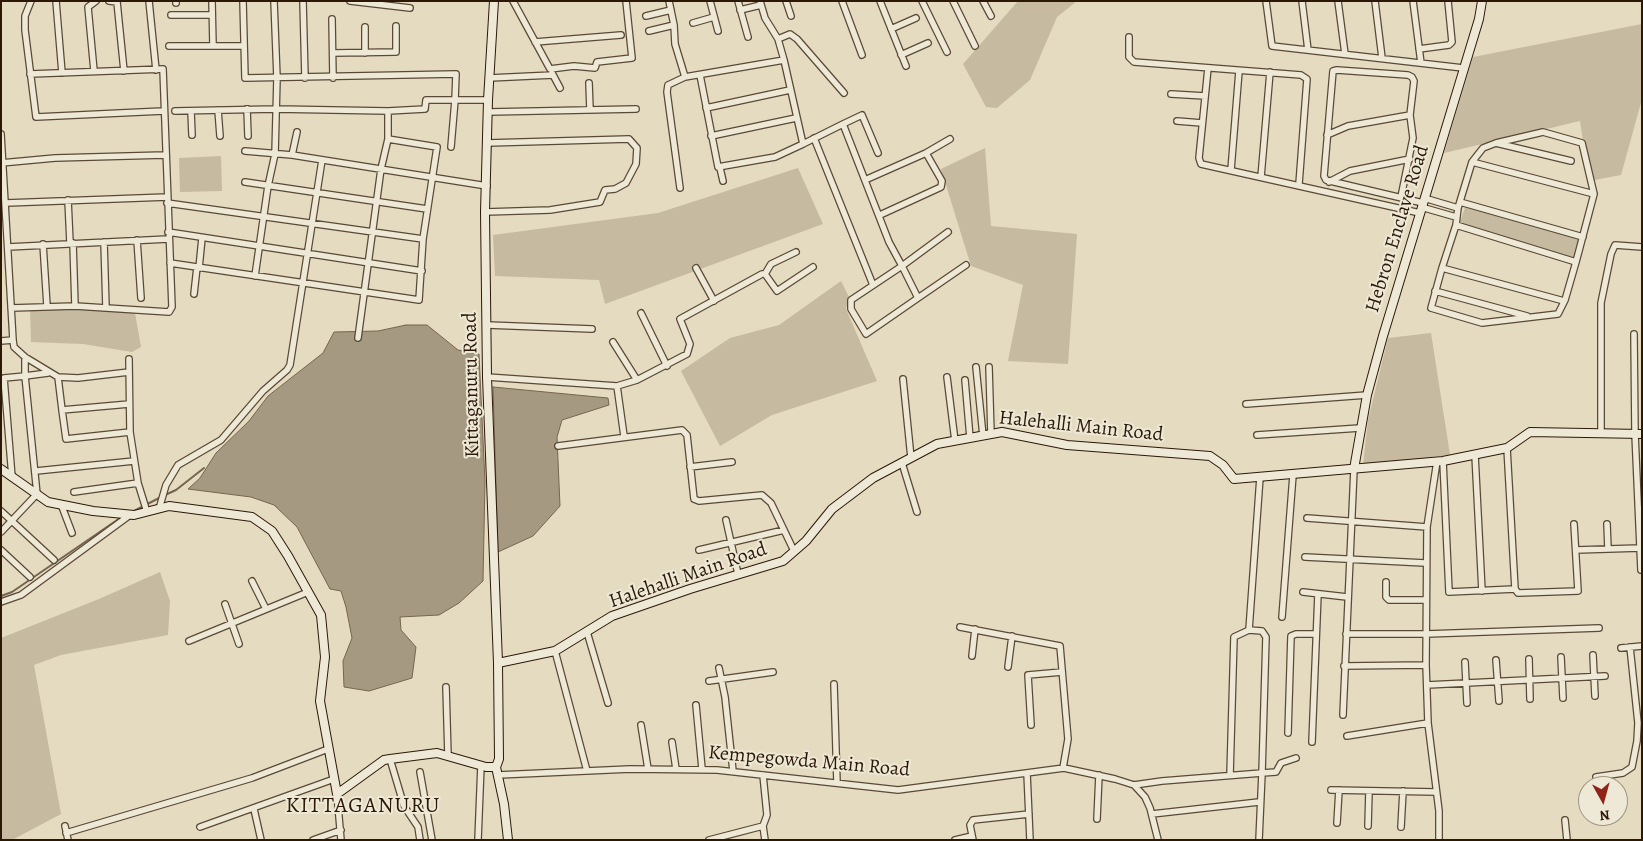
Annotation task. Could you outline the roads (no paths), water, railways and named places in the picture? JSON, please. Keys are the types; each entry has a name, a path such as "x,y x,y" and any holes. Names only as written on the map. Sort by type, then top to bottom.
{"main road":[{"name":"Kittaganuru Road","path":"494,1 488,100 485,212 486,325 498,663 499,759 497,771 508,840"},
{"name":"Hebron Enclave Road","path":"1354,469 1367,395 1482,1"},
{"name":"Halehalli Main Road","path":"498,663 555,651 612,616 783,561 806,541 832,509 873,478 937,444 1002,432 1074,446 1210,456 1223,465 1234,479 1440,461 1507,448"},
{"path":"1507,448 1530,432 1638,434"},
{"path":"1,469 48,502 93,511 130,514 148,512 169,506 252,517 272,530 320,615 325,656 320,701 337,794 384,760 390,759 438,753 497,771"}],"street":[{"path":"31,1 25,16 35,114 38,118 163,111"},
{"path":"56,1 62,73"},
{"path":"94,71 88,7 96,1"},
{"path":"109,1 117,2 124,71"},
{"path":"148,1 156,70"},
{"path":"212,1 213,46"},
{"path":"243,1 245,78 333,78 456,74 451,147"},
{"path":"254,276 275,154 277,78 274,1"},
{"path":"303,1 305,78"},
{"path":"350,1 410,8"},
{"path":"521,1 514,2 560,88"},
{"path":"490,78 551,72 574,66 595,68 597,62 632,58 626,1"},
{"path":"669,1 674,25 674,44 685,77"},
{"path":"710,1 718,32"},
{"path":"738,1 748,37"},
{"path":"786,1 791,16"},
{"path":"842,1 862,55"},
{"path":"880,1 906,66"},
{"path":"922,1 947,52"},
{"path":"953,1 975,46"},
{"path":"983,1 991,16"},
{"path":"1266,1 1271,44 1463,68"},
{"path":"1302,1 1308,50"},
{"path":"1338,1 1345,54"},
{"path":"1375,1 1382,58"},
{"path":"1413,1 1421,63"},
{"path":"1419,49 1449,45 1452,42 1448,1"},
{"path":"740,10 761,3 768,26 778,40 784,60 802,144"},
{"path":"646,16 671,10"},
{"path":"171,15 212,15"},
{"path":"693,23 714,17"},
{"path":"891,29 916,18"},
{"path":"332,19 333,78"},
{"path":"649,31 674,25"},
{"path":"333,53 396,52 396,26"},
{"path":"365,28 365,53"},
{"path":"778,40 790,34 797,39 844,93"},
{"path":"535,42 621,35"},
{"path":"1130,37 1129,57 1132,61 1301,75 1306,79 1299,184"},
{"path":"901,55 928,43"},
{"path":"169,46 244,46"},
{"path":"680,188 667,92 668,85 685,77 784,60"},
{"path":"1208,68 1199,158 1201,164 1261,177 1422,205 1459,205 1583,237"},
{"path":"11,308 75,306 170,312 163,69 30,74"},
{"path":"1400,197 1410,159 1413,138 1410,115 1414,81 1408,75 1337,70 1331,75 1324,176 1328,182 1400,197 1456,217"},
{"path":"1231,170 1239,71"},
{"path":"1261,177 1270,72"},
{"path":"700,75 716,163 720,168 723,181"},
{"path":"589,83 590,110"},
{"path":"706,108 790,90"},
{"path":"1171,94 1205,96"},
{"path":"175,111 276,109 388,111 425,109 426,100 488,100"},
{"path":"488,112 636,108"},
{"path":"247,109 248,136"},
{"path":"218,110 220,136"},
{"path":"191,111 192,135"},
{"path":"358,338 381,169 388,139 388,111"},
{"path":"720,168 775,157 862,115 878,153"},
{"path":"1327,135 1348,126 1410,115"},
{"path":"711,136 796,118"},
{"path":"1177,121 1202,123"},
{"path":"844,124 889,242 918,298"},
{"path":"292,155 297,132"},
{"path":"1543,132 1582,143 1594,194 1576,262 1558,314 1482,322 1432,309 1435,291 1456,225 1459,205 1472,162 1483,148 1496,143 1543,132"},
{"path":"1,134 12,340 14,347 48,373 58,377 78,378 129,372"},
{"path":"814,138 873,285"},
{"path":"170,263 419,300 423,240 437,147 388,139"},
{"path":"485,212 550,210 600,202 605,190 615,189 626,183 636,164 637,148 628,139 487,143"},
{"path":"866,180 950,139"},
{"path":"1496,143 1503,143 1572,161"},
{"path":"245,151 292,155 487,186"},
{"path":"880,215 941,187 942,181 926,152"},
{"path":"3,163 55,158 165,155"},
{"path":"1328,182 1350,171 1410,159"},
{"path":"159,509 166,486 178,465 221,440 263,391 287,370 304,283 322,160"},
{"path":"1472,162 1594,194"},
{"path":"245,182 427,208"},
{"path":"6,203 68,200 167,200 312,225 423,240"},
{"path":"68,200 75,306"},
{"path":"1456,225 1576,262"},
{"path":"948,232 851,300 850,304 866,334 966,265"},
{"path":"8,247 137,240 168,236 202,238 422,271"},
{"path":"194,294 202,238"},
{"path":"137,240 141,298"},
{"path":"104,242 106,308"},
{"path":"43,244 47,306"},
{"path":"1600,433 1601,303 1611,254 1614,246 1619,244 1642,247"},
{"path":"487,377 617,386 637,380 687,354 690,347 680,320 765,274 771,264 796,252"},
{"path":"765,274 776,291 813,267"},
{"path":"696,268 714,301"},
{"path":"1442,268 1564,301"},
{"path":"1435,291 1532,317"},
{"path":"641,313 667,366"},
{"path":"486,325 592,329"},
{"path":"1634,334 1641,570"},
{"path":"1,340 12,340"},
{"path":"613,342 637,380"},
{"path":"1,532 37,494 25,376 25,357"},
{"path":"129,359 130,432 138,483 148,512"},
{"path":"976,367 987,435"},
{"path":"987,435 989,367"},
{"path":"12,477 4,378 48,373"},
{"path":"58,377 66,439 130,432"},
{"path":"948,377 954,441"},
{"path":"903,379 911,458"},
{"path":"965,380 970,438"},
{"path":"617,386 624,436"},
{"path":"1246,404 1367,395"},
{"path":"62,410 129,404"},
{"path":"1257,435 1360,428"},
{"path":"558,446 682,430 687,434 693,495 696,500 762,494 771,503 794,551"},
{"path":"1507,448 1515,589 1518,593 1578,591 1574,524"},
{"path":"1475,455 1482,590"},
{"path":"36,471 134,461"},
{"path":"1440,461 1449,592 1515,589"},
{"path":"1439,840 1436,792 1428,723 1425,563 1427,527 1440,461"},
{"path":"690,467 732,462"},
{"path":"902,463 916,512"},
{"path":"1343,714 1354,469"},
{"path":"1282,616 1293,475"},
{"path":"1249,630 1260,477"},
{"path":"74,492 132,486 138,483"},
{"path":"61,504 72,533"},
{"path":"1,511 54,560"},
{"path":"1,602 21,595 130,514"},
{"path":"1307,518 1427,527"},
{"path":"726,520 738,574"},
{"path":"1606,524 1608,549"},
{"path":"699,550 784,530"},
{"path":"1576,550 1640,548"},
{"path":"1,550 30,577"},
{"path":"1305,557 1425,563"},
{"path":"252,581 266,609"},
{"path":"1386,582 1386,597 1388,600 1426,600"},
{"path":"189,641 308,592"},
{"path":"1303,592 1347,597"},
{"path":"1312,742 1318,594"},
{"path":"225,604 239,644"},
{"path":"960,627 1058,644 1061,648 1068,739 1063,768"},
{"path":"1346,634 1426,634 1599,628"},
{"path":"972,656 975,629"},
{"path":"1230,775 1234,637 1249,630 1262,631 1266,637 1259,840"},
{"path":"587,632 608,703"},
{"path":"1288,734 1291,636 1296,634 1316,634"},
{"path":"1008,668 1012,636"},
{"path":"1621,648 1642,646"},
{"path":"1603,776 1624,773 1632,766 1638,723 1630,647"},
{"path":"555,651 587,771"},
{"path":"1592,655 1595,696"},
{"path":"1561,657 1563,698"},
{"path":"1529,659 1530,699"},
{"path":"1496,660 1499,701"},
{"path":"1464,662 1467,703"},
{"path":"1344,666 1426,665"},
{"path":"719,668 733,771"},
{"path":"709,681 773,672"},
{"path":"1031,725 1028,675 1062,672"},
{"path":"1427,685 1606,676"},
{"path":"834,684 837,783"},
{"path":"446,687 448,756"},
{"path":"696,705 702,769"},
{"path":"1347,736 1428,723"},
{"path":"641,725 648,769"},
{"path":"672,742 676,769"},
{"path":"65,826 67,836 252,778 328,749"},
{"path":"1262,774 1276,772 1281,764 1296,758"},
{"path":"390,759 404,806 418,827 420,840"},
{"path":"478,840 481,766"},
{"name":"Kempegowda Main Road","path":"497,771 702,769 898,790 1063,768 1099,775 1134,785 1230,775 1262,774"},
{"path":"420,772 432,840"},
{"path":"1027,773 1030,840"},
{"path":"762,775 766,816 763,826 765,840"},
{"path":"1097,819 1099,775"},
{"path":"200,827 254,809 282,796 334,779"},
{"path":"1134,785 1145,797 1152,814 1158,840"},
{"path":"1331,790 1436,792"},
{"path":"1337,823 1339,790"},
{"path":"1368,826 1369,791"},
{"path":"1401,827 1403,791"},
{"path":"337,794 341,840"},
{"path":"1152,814 1259,802"},
{"path":"254,809 261,840"},
{"path":"955,840 972,838 970,823 973,820 1029,814"},
{"path":"1565,820 1567,840"},
{"path":"709,840 733,837 763,826"},
{"path":"313,840 341,830"}],"waterway":[{"path":"165,495 176,490 204,468"},
{"path":"132,512 161,497"},
{"path":"1,596 12,592 123,516"}],"district":[{"name":"KITTAGANURU","path":"363,807"}]}
